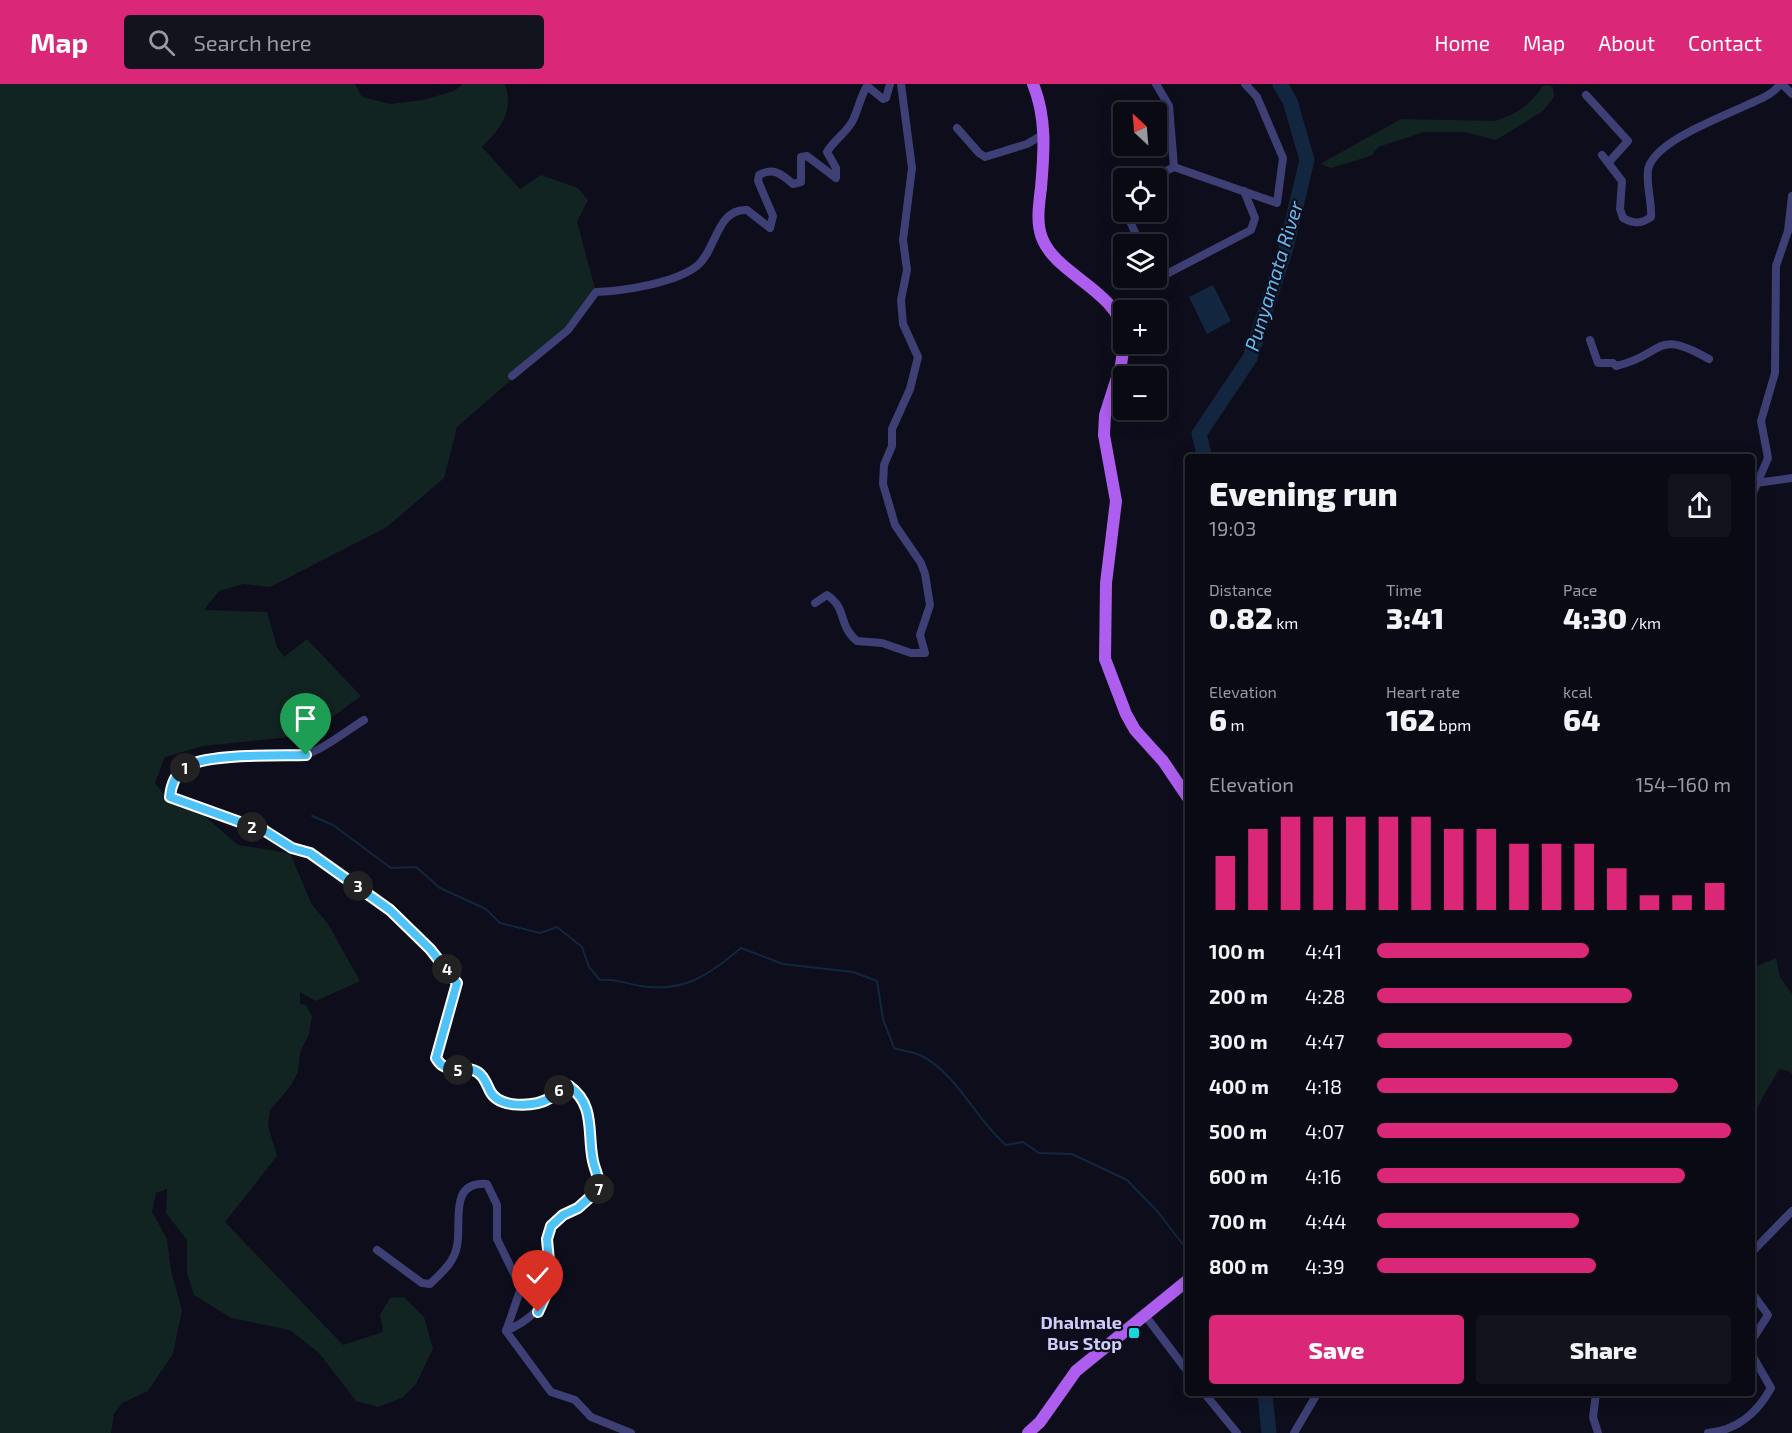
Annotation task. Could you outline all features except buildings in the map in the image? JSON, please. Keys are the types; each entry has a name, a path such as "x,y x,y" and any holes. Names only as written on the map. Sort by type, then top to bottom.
{"main road":[{"path":"1034,84 1044,134 1039,219 1041,237 1062,263 1106,301 1113,310"},
{"path":"1123,354 1105,415 1104,435 1116,501 1106,583 1105,659 1126,714 1135,730 1164,761 1185,793"},
{"path":"1028,1433 1040,1422 1076,1371 1185,1282"}],"street":[{"path":"512,376 568,330 596,292 613,291 660,281 696,267 706,258 721,224 729,215 747,210 771,228 773,216 758,181 759,175 767,171 780,173 793,184 797,184 801,182 801,158 807,156 836,178 836,168 827,152 854,119 867,86 883,99 886,98 890,84"},
{"path":"815,603 827,595 839,604 844,625 857,640 882,643 911,653 925,653 920,635 930,605 925,574 921,563 895,525 883,484 884,465 892,446 891,429 910,389 918,357 903,324 901,300 907,270 903,240 912,168 901,84"},
{"path":"1156,84 1169,106 1174,167"},
{"path":"1167,170 1174,167 1277,203 1283,158 1257,97 1245,84"},
{"path":"1602,155 1622,181 1620,209 1623,218 1636,223 1644,222 1651,217 1648,170 1653,158 1686,132 1734,112 1775,90 1781,84 1792,94"},
{"path":"1586,95 1628,141 1609,162"},
{"path":"957,128 979,153 986,157 1027,144 1044,134"},
{"path":"1167,274 1251,230 1255,218 1245,192 1174,167"},
{"path":"1755,486 1768,458 1761,422 1775,373 1776,266 1788,231 1792,196"},
{"path":"1590,340 1598,363 1614,363 1616,366 1638,361 1655,347 1675,342 1709,358"},
{"path":"1756,483 1792,478"},
{"path":"364,720 306,755 205,759 184,768 171,785 170,797 265,831 292,848 310,853 390,910 430,949 457,983 436,1058 440,1065 450,1069 472,1070 479,1073 492,1095 500,1102 511,1105 543,1101 551,1098 561,1088 569,1086 577,1092 587,1107 593,1161 600,1180 599,1189 578,1208 563,1215 551,1226 547,1239 551,1283 538,1312 520,1325 506,1331"},
{"path":"377,1250 422,1283 430,1284 449,1265 458,1247 458,1204 463,1193 478,1183 487,1184 496,1205 497,1239 521,1288 506,1331"},
{"path":"1755,1249 1792,1211"},
{"path":"1755,1297 1768,1315 1755,1335"},
{"path":"1144,1314 1185,1368"},
{"path":"506,1331 550,1392 575,1400 591,1417 631,1433"},
{"path":"1708,1433 1738,1426 1761,1405 1771,1388 1755,1360"},
{"path":"1207,1396 1237,1433"},
{"path":"1294,1433 1316,1396"},
{"path":"1596,1396 1593,1417 1598,1433"}],"green space":[{"path":"0,84 355,84 362,97 390,104 423,100 454,91 463,84 505,84 507,111 500,126 482,147 520,189 541,175 578,188 588,200 577,222 596,292 568,330 457,427 444,478 387,527 270,587 243,584 219,591 204,610 267,612 277,647 284,657 307,639 361,696 308,735 203,746 165,757 155,783 166,797 200,812 238,845 290,853 311,903 328,924 360,981 316,1001 300,992 300,1004 306,1005 312,1016 309,1034 300,1052 298,1072 290,1087 270,1110 268,1126 277,1156 225,1222 343,1345 383,1332 380,1315 390,1298 404,1297 424,1317 433,1349 416,1384 402,1398 378,1407 356,1401 319,1353 290,1330 231,1318 194,1295 187,1273 187,1240 166,1213 167,1189 156,1193 152,1212 167,1239 171,1271 182,1310 173,1354 148,1391 122,1403 114,1414 111,1433 0,1433"},
{"path":"1543,86 1553,87 1554,97 1543,111 1496,140 1464,132 1424,132 1378,147 1372,155 1364,158 1331,168 1320,164 1401,119 1495,121 1522,108"},
{"path":"1776,958 1780,977 1792,994 1792,1074 1779,1069 1755,1111 1755,967"}],"water":[{"path":"1213,285 1231,321 1207,334 1189,297"}],"waterway":[{"name":"Punyamata River","path":"1204,454 1199,434 1250,358 1286,248 1307,160 1290,101 1280,84"},
{"path":"312,816 333,825 391,868 416,867 440,888 486,909 500,923 540,933 557,927 582,947 589,967 600,980 641,986 671,987 706,974 741,948 783,964 853,972 877,981 883,1019 894,1048 922,1056 935,1064 957,1086 985,1123 1006,1145 1023,1142 1039,1153 1072,1154 1127,1180 1158,1212 1185,1247"},
{"name":"Punyamata River","path":"1265,1396 1269,1433"}],"place":[{"name":"Dhalmale Bus Stop","path":"1134,1333"}],"route":[{"path":"306,755 205,759 184,768 171,785 170,797 265,831 292,848 310,853 390,910 430,949 457,983 456,994 436,1058 440,1065 450,1069 472,1070 479,1073 492,1095 500,1102 511,1105 543,1101 551,1098 561,1088 569,1086 577,1092 587,1107 591,1125 593,1161 600,1180 599,1189 591,1198 578,1208 563,1215 551,1226 547,1239 551,1283 538,1312"}]}
